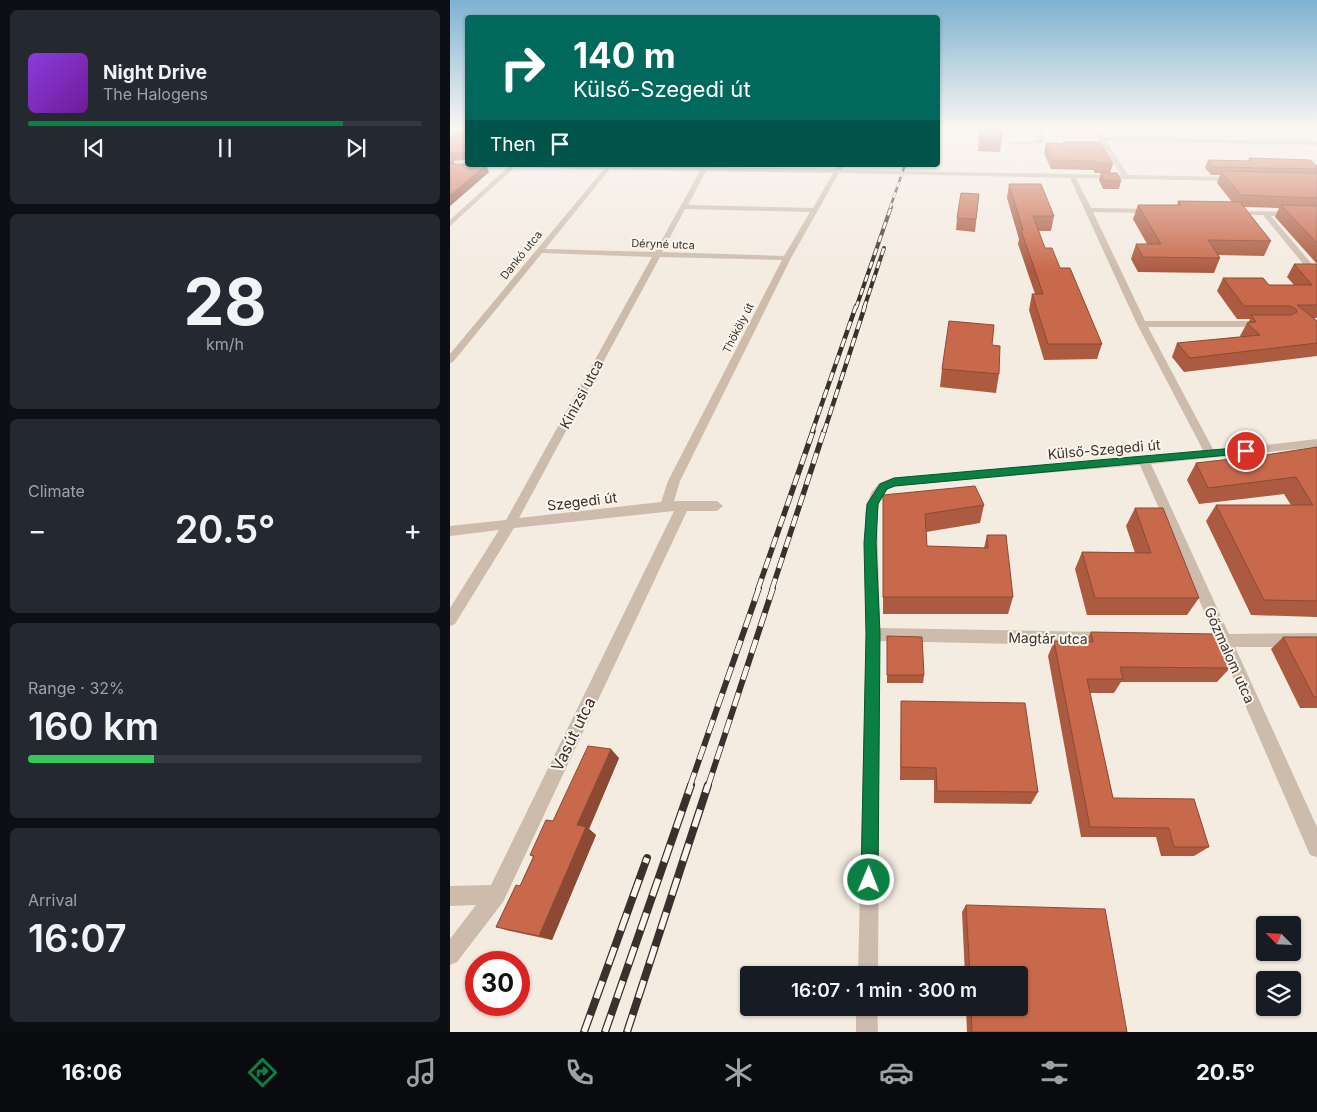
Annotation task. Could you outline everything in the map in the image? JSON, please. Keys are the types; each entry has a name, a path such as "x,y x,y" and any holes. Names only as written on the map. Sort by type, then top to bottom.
{"street":[{"path":"450,224 502,176"},
{"name":"Dankó utca","path":"450,360 601,176"},
{"name":"Kinizsi utca","path":"450,620 510,524 700,176"},
{"name":"Thököly út","path":"666,506 674,481 786,258 834,176"},
{"path":"1072,176 1142,324 1210,455"},
{"path":"1081,176 1241,179"},
{"path":"682,207 815,210"},
{"path":"1088,210 1157,212"},
{"path":"1226,213 1317,214"},
{"path":"1265,213 1317,275"},
{"name":"Déryné utca","path":"539,251 786,258"},
{"path":"1142,324 1274,324"},
{"name":"Külső-Szegedi út","path":"873,634 870,543 872,504 883,486 894,482 1210,455 1317,443"},
{"name":"Gőzmalom utca","path":"1144,461 1223,642 1317,848"},
{"name":"Vasút utca","path":"451,957 496,895 683,505"},
{"name":"Szegedi út","path":"450,531 666,506 717,506"},
{"path":"868,966 873,634"},
{"name":"Magtár utca","path":"873,634 1116,639"},
{"path":"1184,641 1317,640"},
{"path":"450,896 496,895"},
{"path":"867,1016 867,1032"}],"building":[{"path":"450,176 473,176 450,195"},
{"path":"1103,176 1119,176 1121,181 1105,181"},
{"path":"1225,176 1317,176 1317,198 1241,195"},
{"path":"1009,184 1041,184 1054,216 1033,216 1045,248 1052,248 1060,268 1070,268 1102,344 1048,344 1032,294 1043,294 1021,230 1023,230"},
{"path":"961,193 979,194 976,219 957,218"},
{"path":"1178,201 1240,202 1271,241 1208,240 1220,258 1143,257 1136,244 1161,244 1138,205 1181,205"},
{"path":"1281,205 1317,206 1317,243"},
{"path":"1294,264 1317,264 1317,305 1297,305 1317,321 1317,343 1190,358 1177,343 1260,335 1247,323 1256,322 1251,315 1291,315 1297,312 1296,309 1290,306 1244,306 1223,278 1263,278 1269,285 1312,285"},
{"path":"949,321 994,325 992,345 1000,346 999,374 942,369"},
{"path":"1317,447 1317,601 1264,600 1216,505 1313,505 1296,477 1208,488 1196,463"},
{"path":"975,486 984,505 925,514 927,546 988,548 987,535 1006,535 1013,597 883,597 883,495"},
{"path":"1135,508 1163,508 1199,598 1095,598 1082,552 1151,553"},
{"path":"1091,632 1216,634 1230,668 1120,667 1123,679 1087,679 1113,798 1194,799 1209,847 1174,847 1169,828 1090,827 1054,641 1093,642"},
{"path":"887,636 922,637 924,675 887,675"},
{"path":"1283,637 1317,637 1317,697 1314,697"},
{"path":"901,701 1025,703 1038,792 937,791 936,768 901,767"},
{"path":"588,746 611,749 577,825 586,827 539,936 496,927 516,885 520,886 534,856 530,855 546,820 553,821"},
{"path":"966,905 1105,909 1127,1032 972,1032 971,1016 1028,1016 1028,966 969,966"}],"railway":[{"path":"890,208 901,176"},
{"path":"856,308 891,207"},
{"path":"864,308 884,248"},
{"path":"812,432 856,306"},
{"path":"824,432 865,306"},
{"path":"758,589 813,431"},
{"path":"772,589 824,431"},
{"path":"690,786 759,588"},
{"path":"708,786 773,588"},
{"path":"605,1032 691,785"},
{"path":"627,1032 708,785"},
{"path":"584,1032 647,858"}],"route":[{"path":"869,880 873,634 870,543 872,504 875,496 883,486 894,482 1246,451"}]}
